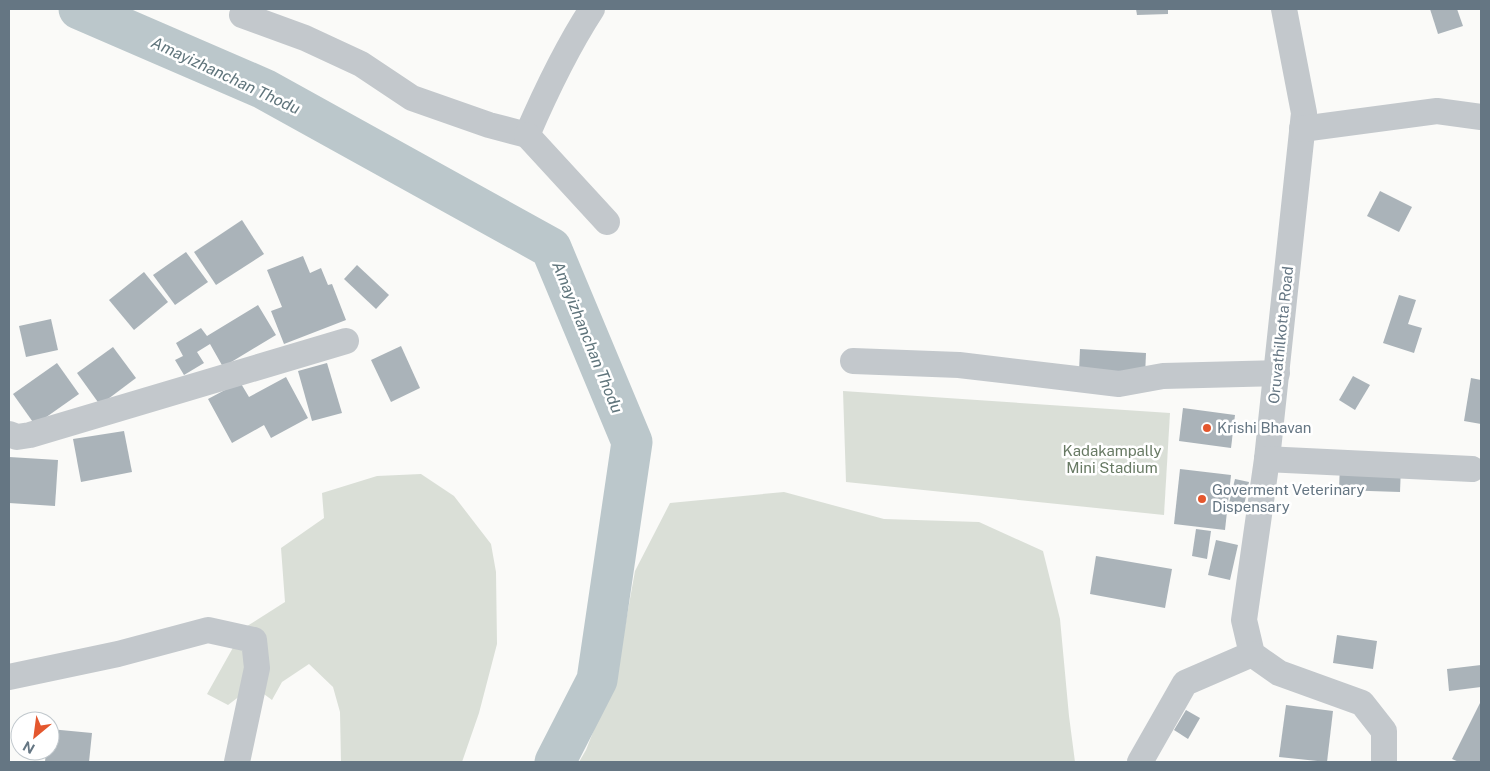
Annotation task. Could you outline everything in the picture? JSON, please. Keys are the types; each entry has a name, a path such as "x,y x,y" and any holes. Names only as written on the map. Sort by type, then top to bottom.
{"street":[{"path":"245,9 242,15 305,38 361,64 412,98 489,125 527,135 607,222"},
{"path":"527,135 547,87 592,9"},
{"name":"Oruvathilkotta Road","path":"1252,654 1244,620 1267,459 1304,113 1284,9"},
{"path":"1302,129 1437,111 1481,117"},
{"path":"9,434 17,437 30,435 346,341"},
{"path":"853,361 959,365 1119,384 1163,376 1277,373"},
{"path":"1267,459 1472,469"},
{"path":"9,677 118,654 208,630 254,640 257,668 237,762"},
{"path":"1140,762 1185,683 1252,654 1279,673 1362,703 1384,731 1384,762"}],"green space":[{"name":"Kadakampally Mini Stadium","path":"843,391 1170,413 1164,515 846,482"},
{"path":"421,474 454,496 491,544 496,572 497,644 479,713 462,762 341,762 340,712 333,687 309,664 282,682 272,700 253,686 228,705 207,694 244,628 285,602 281,548 324,518 322,493 377,476"},
{"path":"784,492 884,519 979,522 1043,551 1060,619 1075,762 579,762 586,750 617,671 635,571 670,503"}],"building":[{"path":"1136,9 1168,9 1168,14 1137,15"},
{"path":"1430,9 1457,9 1463,26 1438,34"},
{"path":"1380,191 1412,207 1399,232 1367,216"},
{"path":"242,220 264,254 216,285 194,252"},
{"path":"186,252 208,282 175,305 153,275"},
{"path":"303,256 310,273 321,268 328,285 332,284 346,320 284,344 271,311 282,307 267,270"},
{"path":"357,265 389,295 376,309 344,279"},
{"path":"144,272 168,302 134,330 109,300"},
{"path":"1399,295 1416,300 1408,324 1422,328 1414,353 1383,343"},
{"path":"258,305 276,335 223,367 210,344 197,352 204,363 184,375 175,360 183,356 176,343 201,328 207,336"},
{"path":"51,319 58,350 26,357 19,326"},
{"path":"401,346 420,388 391,402 371,360"},
{"path":"113,347 136,378 100,405 77,373"},
{"path":"1080,349 1146,353 1145,376 1079,372"},
{"path":"57,363 79,394 35,425 13,394"},
{"path":"327,363 342,413 312,421 298,371"},
{"path":"1353,376 1370,385 1355,410 1339,400"},
{"path":"286,377 308,418 271,438 264,425 232,443 208,399 240,382 249,397"},
{"path":"1471,378 1481,380 1481,424 1464,421"},
{"name":"Krishi Bhavan","path":"1183,408 1235,415 1231,448 1179,441"},
{"path":"124,431 132,472 81,482 73,439"},
{"path":"9,457 58,460 55,506 9,503"},
{"path":"1340,464 1401,466 1400,492 1339,490"},
{"name":"Goverment Veterinary Dispensary","path":"1180,469 1231,475 1225,530 1174,524"},
{"path":"1235,479 1249,482 1243,510 1228,507"},
{"path":"1196,529 1211,531 1207,559 1192,556"},
{"path":"1216,540 1238,545 1230,580 1208,575"},
{"path":"1096,556 1172,569 1165,608 1090,594"},
{"path":"1337,635 1377,641 1373,669 1333,663"},
{"path":"1481,665 1481,687 1449,691 1447,669"},
{"path":"1481,701 1481,762 1459,762 1452,759"},
{"path":"1286,705 1333,711 1327,762 1279,757"},
{"path":"1186,710 1200,718 1188,739 1174,730"},
{"path":"60,730 92,733 89,762 45,762 60,761"}],"waterway":[{"name":"Amayizhanchan Thodu","path":"79,9 264,89 551,248 632,442 597,680 555,762"}],"place":[{"name":"Krishi Bhavan","path":"1207,428"},
{"name":"Goverment Veterinary Dispensary","path":"1202,499"}]}
